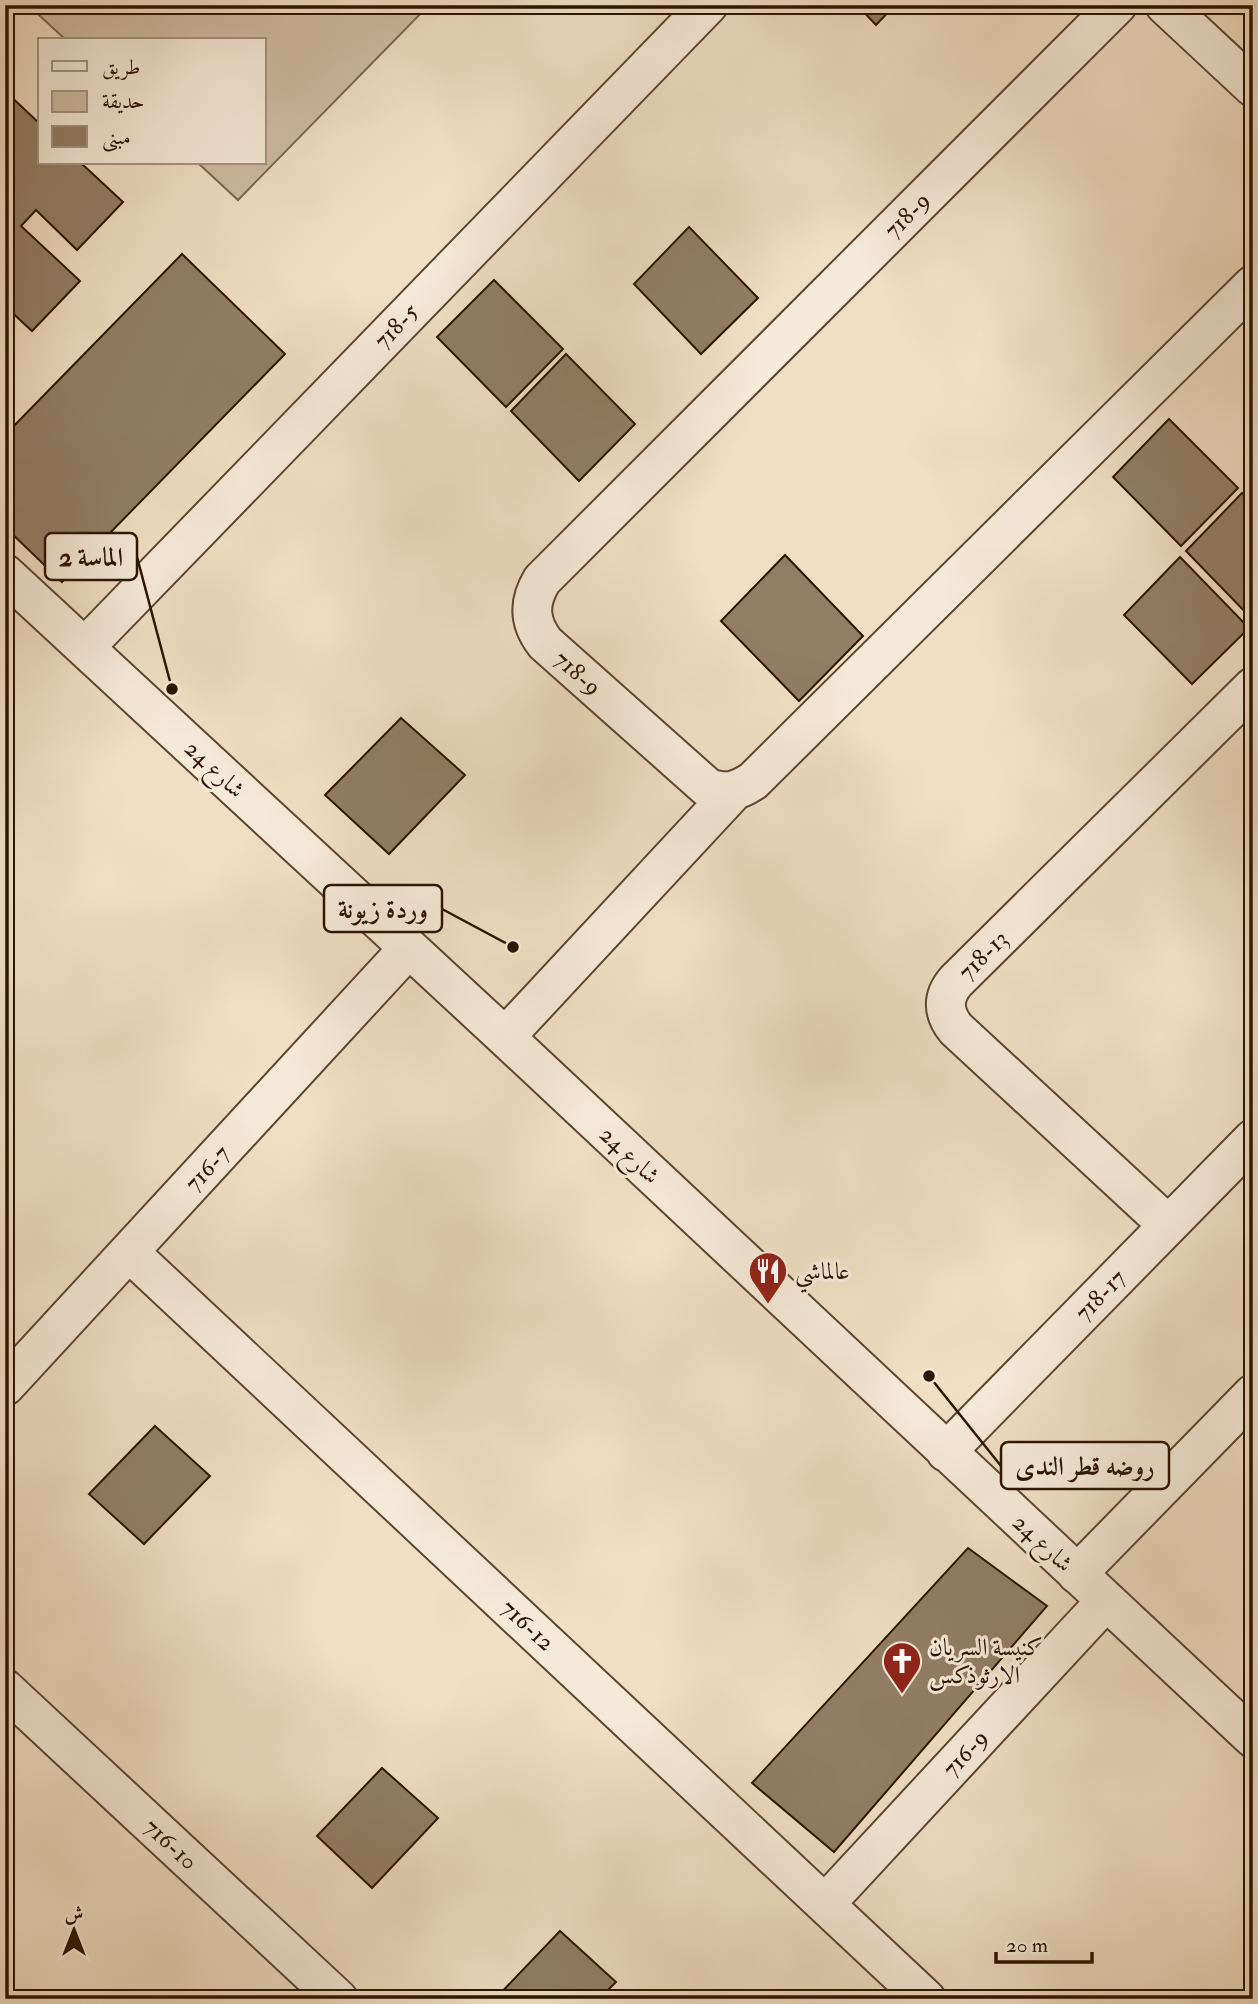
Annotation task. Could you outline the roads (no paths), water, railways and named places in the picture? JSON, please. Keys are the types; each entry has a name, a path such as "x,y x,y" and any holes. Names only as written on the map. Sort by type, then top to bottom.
{"street":[{"name":"718-5","path":"85,648 708,5"},
{"name":"718-9","path":"732,793 708,788 698,780 545,643 532,619 531,606 535,592 542,580 1117,5"},
{"path":"1165,5 1253,87"},
{"path":"505,1037 732,793 752,781 1253,285"},
{"name":"شارع 24","path":"5,574 505,1037 1106,1601 1246,1718"},
{"name":"718-13","path":"1168,1225 956,1029 945,1010 946,999 949,989 956,981 1253,687"},
{"name":"716-7","path":"5,1387 408,949"},
{"name":"718-17","path":"946,1452 1253,1139"},
{"name":"716-12","path":"129,1252 926,1999"},
{"path":"1077,1574 1253,1394"},
{"name":"716-9","path":"825,1904 1106,1601"},
{"name":"716-10","path":"5,1689 338,1999"}],"place":[{"name":"الماسة 2","path":"172,689"},
{"name":"وردة زيونة","path":"513,947"},
{"name":"عالماشي","path":"768,1305"},
{"name":"روضه قطر الندى","path":"929,1376"},
{"name":"كنيسة السريان الارثوذكس","path":"902,1695"}]}
